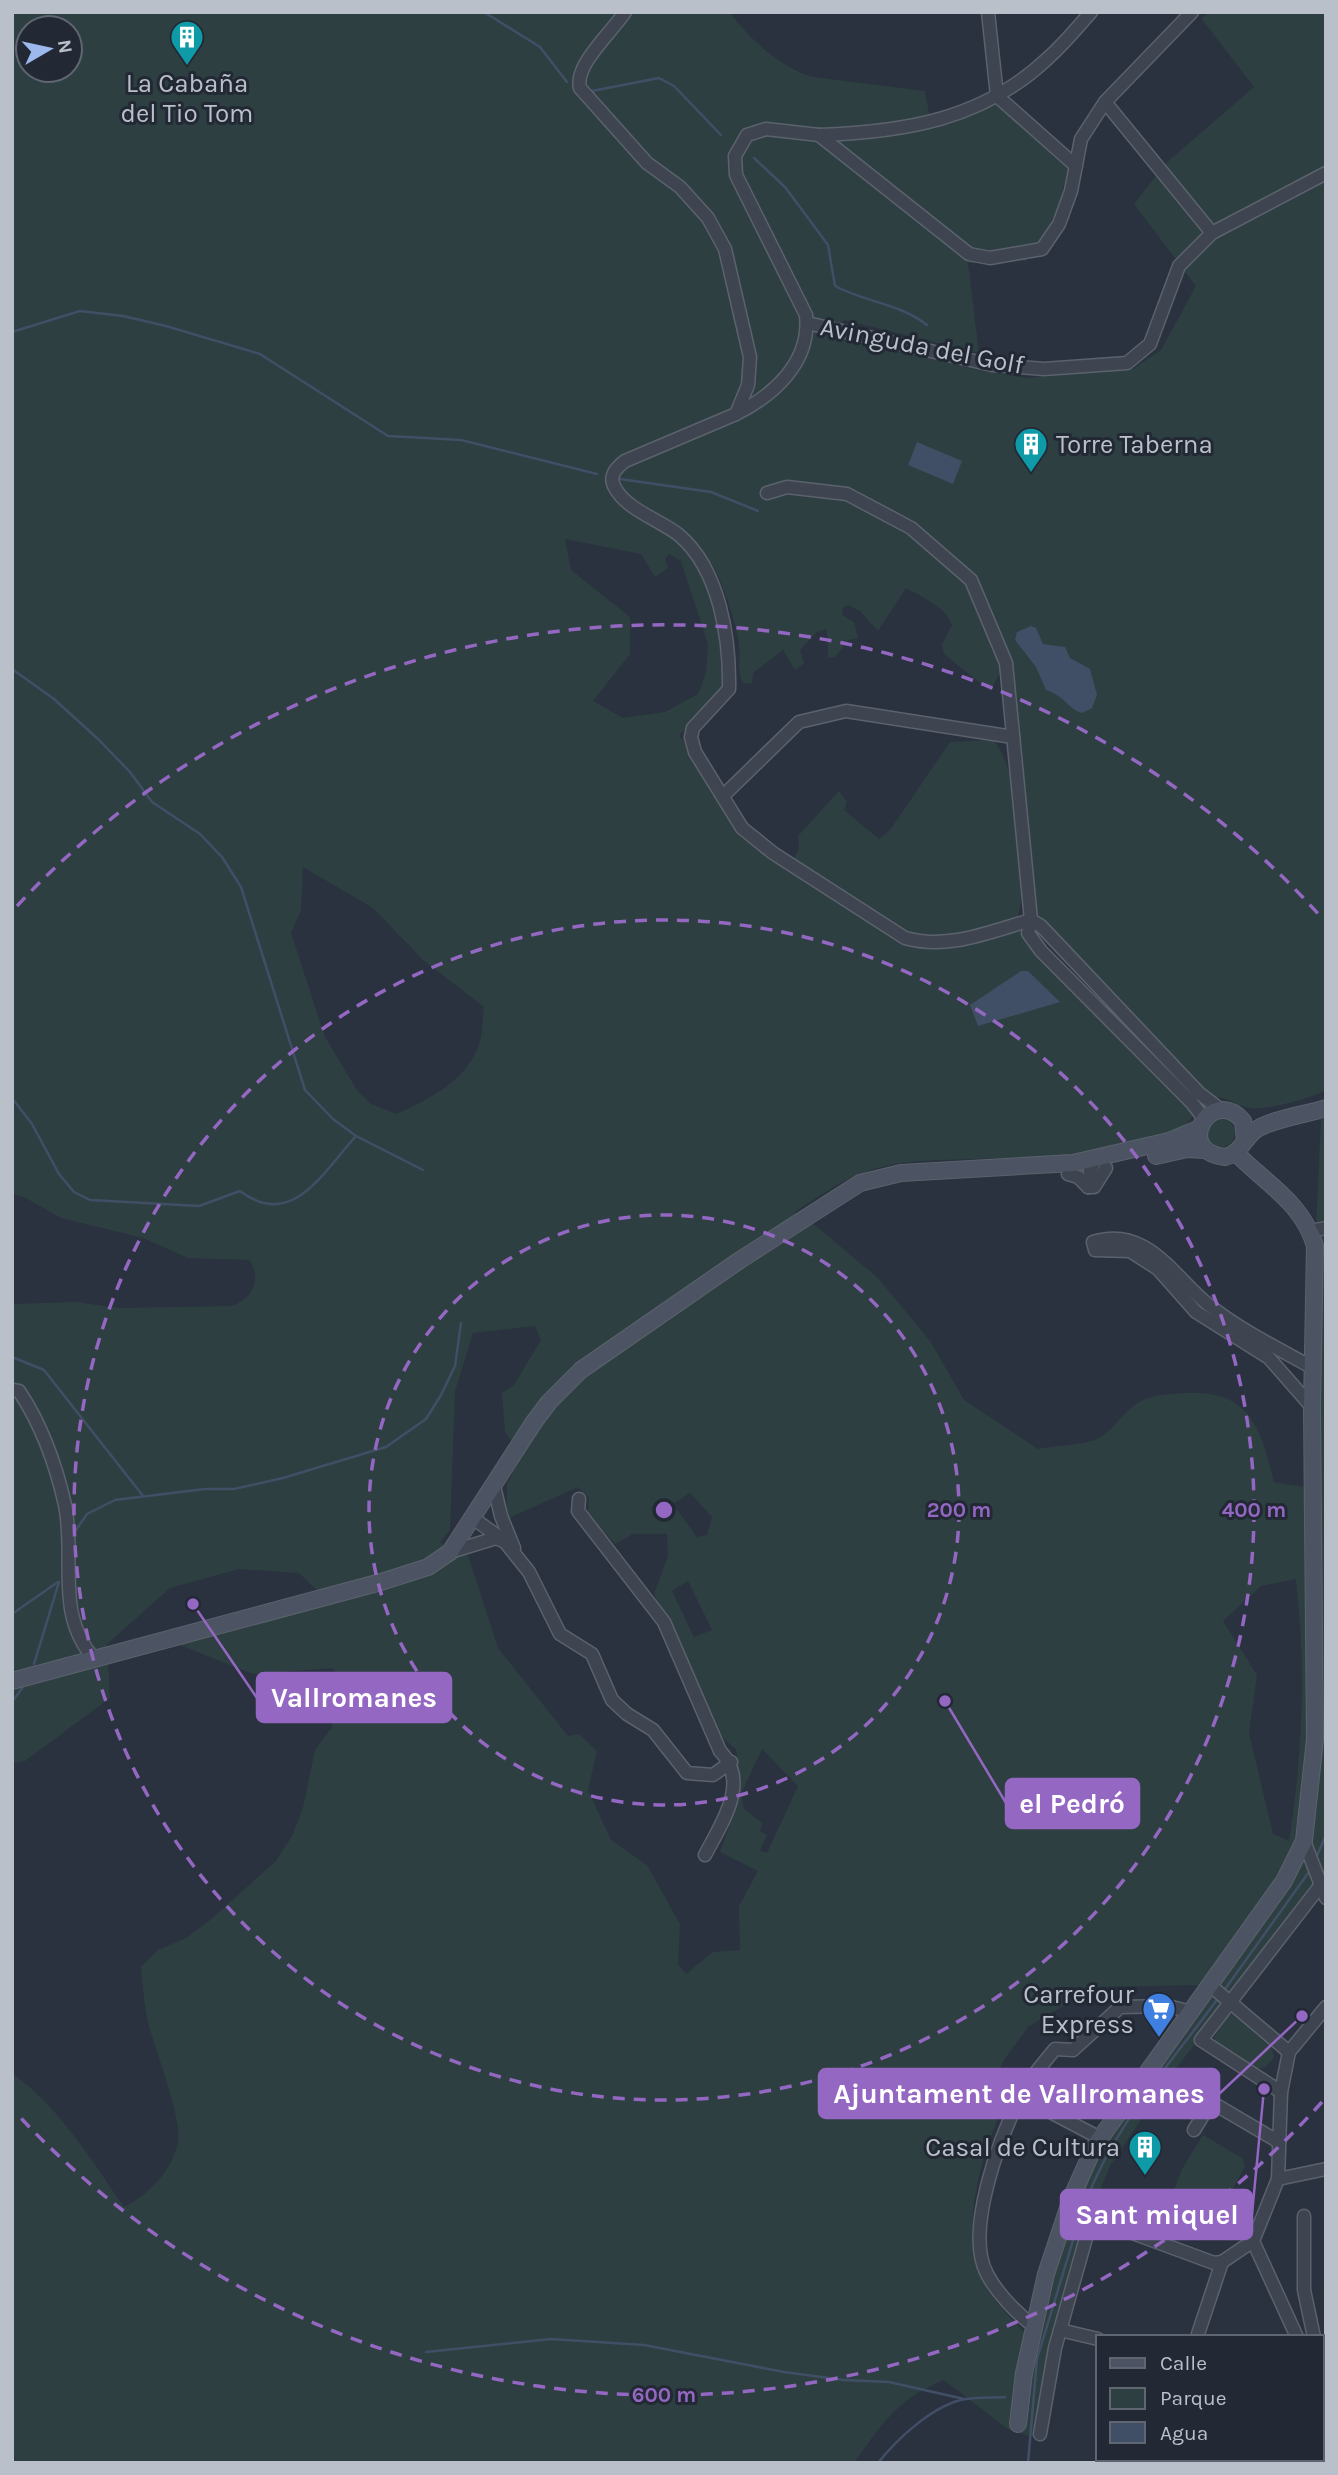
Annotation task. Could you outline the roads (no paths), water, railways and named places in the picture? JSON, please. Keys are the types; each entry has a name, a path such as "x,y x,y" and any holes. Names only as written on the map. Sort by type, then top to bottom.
{"main road":[{"path":"12,1681 410,1574 436,1563 480,1524 494,1486 549,1402 568,1381 612,1347 844,1192 873,1178 921,1172 1055,1165 1095,1171 1169,1142 1221,1110 1239,1116 1267,1115 1326,1097"},
{"path":"921,1172 1005,1176 1068,1174 1095,1171 1171,1152 1205,1150 1222,1157 1241,1146 1261,1127 1326,1108"},
{"path":"1239,1116 1245,1126 1241,1146"},
{"path":"1202,1123 1200,1142 1205,1150"},
{"path":"1018,2424 1034,2326 1046,2274 1073,2194 1100,2138 1284,1881 1304,1841 1315,1739 1317,1402 1313,1342 1315,1245 1318,1230 1241,1146"}],"street":[{"path":"625,12 582,67 577,78 580,88 647,163 680,187 709,218 725,250 750,356 748,385 736,414"},
{"path":"988,12 997,96 1076,166"},
{"path":"1091,12 1046,60 997,96 930,124 877,133 819,135 766,129 747,135 735,156 736,175 807,323 808,333 791,373 761,401 625,461 614,470 612,482 616,491 628,502 679,536 702,561 730,655 729,689 693,729 691,737 695,751 742,828 773,853 905,938 925,944 947,944 1031,920 1041,926 1199,1093 1221,1110"},
{"path":"819,135 969,254 990,258 1042,249 1059,224 1071,191 1081,139 1105,103 1192,12"},
{"path":"1105,103 1212,233"},
{"name":"Avinguda del Golf","path":"807,323 992,365 1044,369 1127,363 1150,344 1179,266 1212,233 1326,173"},
{"path":"767,493 787,487 847,494 911,528 971,580 1006,663 1031,920 1028,933 1041,951 1192,1103 1202,1123"},
{"path":"723,796 799,722 846,711 1013,737"},
{"path":"1293,1386 1313,1372 1211,1307 1158,1254 1118,1238 1093,1242 1095,1250 1130,1251 1152,1264 1170,1279 1196,1312 1256,1348 1293,1386 1317,1402"},
{"path":"1294,1358 1313,1342"},
{"path":"12,1390 19,1391 33,1411 54,1468 65,1506 69,1605 75,1628 95,1660"},
{"path":"494,1486 517,1555 560,1634 592,1654 612,1700 627,1714 653,1730 687,1773 713,1775 731,1762"},
{"path":"579,1499 578,1511 664,1622 720,1751 731,1762 734,1779 731,1803 705,1855"},
{"path":"480,1524 497,1522 500,1510"},
{"path":"480,1524 505,1542 517,1555"},
{"path":"450,1552 496,1538 505,1542"},
{"path":"1281,2092 1201,2040 1324,1889 1304,1841"},
{"path":"1211,1986 1289,2052"},
{"path":"1034,2326 1021,2317 987,2273 980,2241 984,2199 1020,2096 1055,2049 1073,2050 1120,2007 1168,2006 1191,2012"},
{"path":"1073,2194 1094,2212 1214,2263 1222,2262 1253,2241 1279,2179 1281,2092 1289,2052 1326,2007"},
{"path":"1020,2096 1100,2138"},
{"path":"1194,2130 1212,2102 1279,2142"},
{"path":"1279,2179 1326,2169"},
{"path":"1040,2434 1060,2330 1094,2212"},
{"path":"1304,2216 1304,2290 1314,2335"},
{"path":"1253,2241 1296,2335"},
{"path":"1199,2335 1222,2262"},
{"path":"1060,2330 1096,2339"}],"water":[{"path":"917,442 962,461 953,484 908,465"},
{"path":"1031,626 1036,628 1043,644 1065,647 1070,658 1090,669 1097,695 1092,708 1082,713 1046,690 1036,667 1015,640 1017,632"},
{"path":"1021,971 1028,971 1060,1002 978,1026 970,1005"}],"waterway":[{"path":"484,12 540,47 567,82"},
{"path":"592,91 659,78 674,86 721,135"},
{"path":"754,158 785,187 828,245 835,286 894,307 927,325"},
{"path":"12,332 80,311 123,316 166,326 260,354 388,436 461,440 597,474"},
{"path":"620,479 711,492 758,511"},
{"path":"12,669 54,699 98,739 130,772 152,802 200,834 222,857 241,887 305,1090 333,1119 356,1136 423,1170"},
{"path":"12,1098 32,1124 59,1174 74,1192 90,1200 199,1206 240,1191 259,1202 276,1204 306,1192 356,1136"},
{"path":"74,1533 87,1514 115,1500 205,1489 234,1489 283,1478 386,1447 426,1419 441,1395 455,1366 461,1323"},
{"path":"12,1357 44,1370 143,1496"},
{"path":"12,1614 58,1582"},
{"path":"34,1664 59,1582"},
{"path":"12,1702 23,1687"},
{"path":"1315,1860 1326,1835"},
{"path":"1223,1992 1311,1869"},
{"path":"1086,2201 1098,2173 1128,2120 1219,1997"},
{"path":"1028,2463 1037,2359 1082,2211"},
{"path":"426,2352 551,2339 644,2345 784,2372 844,2380 889,2382 964,2399"},
{"path":"878,2463 917,2424 941,2408 966,2399 1005,2397"}],"place":[{"name":"La Cabaña del Tio Tom","path":"187,67"},
{"name":"Torre Taberna","path":"1031,474"},
{"name":"Vallromanes","path":"193,1604"},
{"name":"el Pedró","path":"945,1701"},
{"name":"Ajuntament de Vallromanes","path":"1302,2016"},
{"name":"Carrefour Express","path":"1159,2039"},
{"name":"Sant miquel","path":"1264,2089"},
{"name":"Casal de Cultura","path":"1145,2177"}]}
